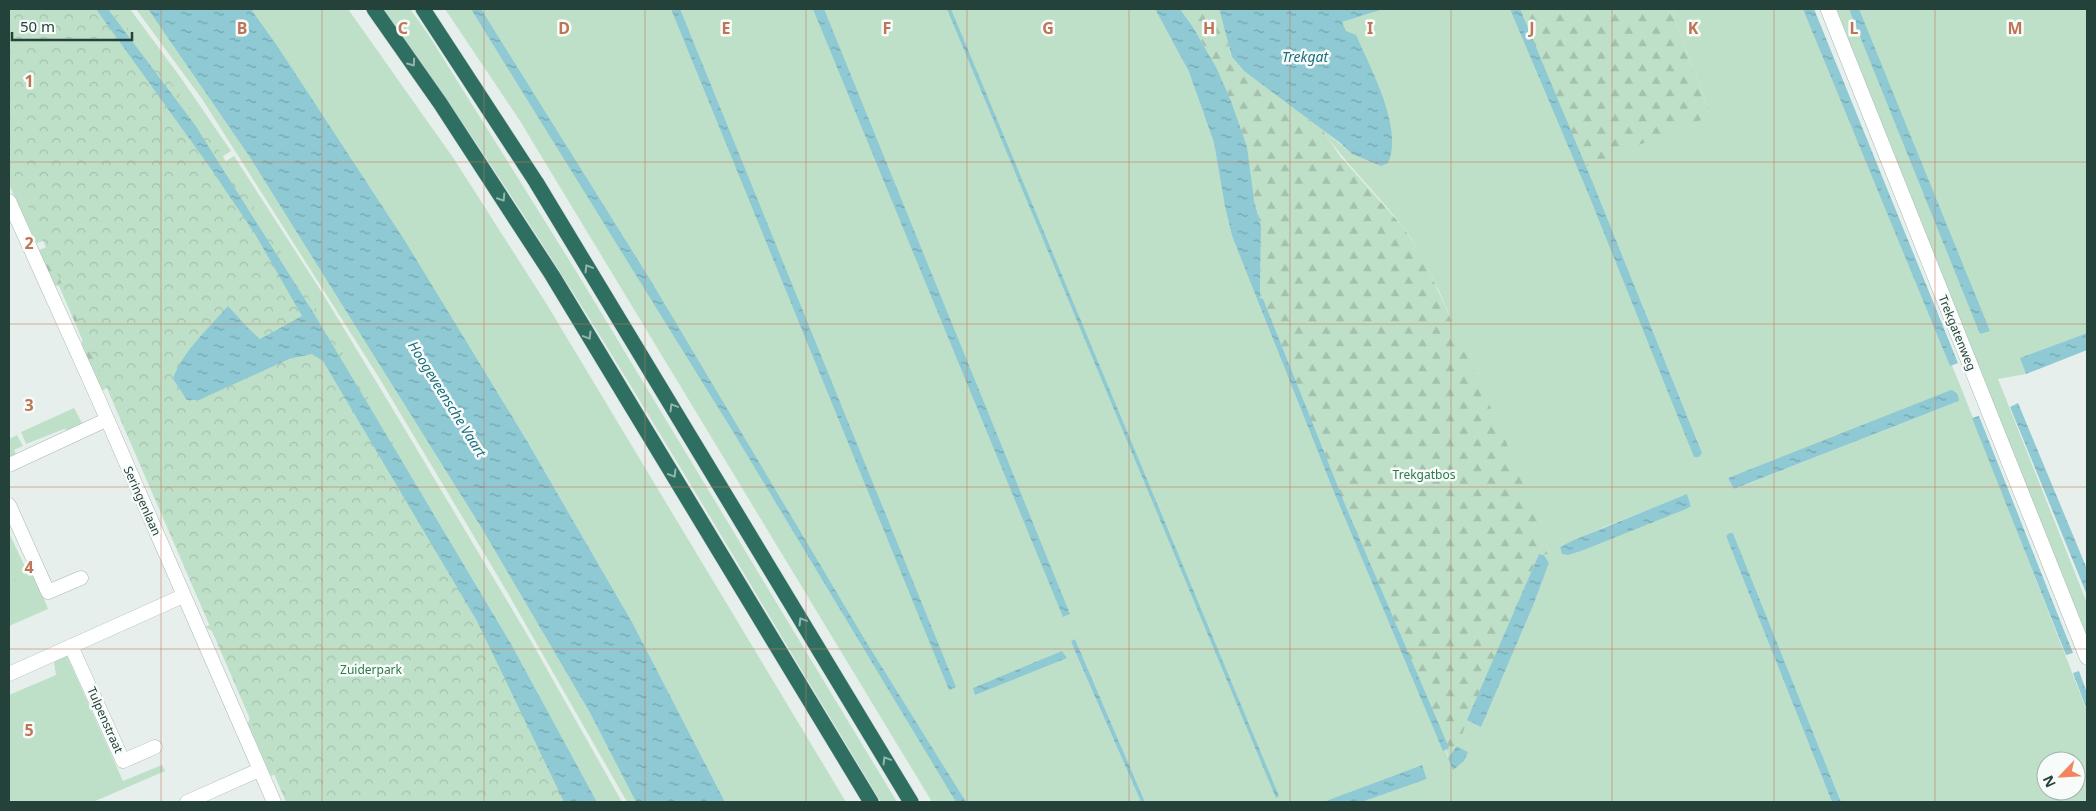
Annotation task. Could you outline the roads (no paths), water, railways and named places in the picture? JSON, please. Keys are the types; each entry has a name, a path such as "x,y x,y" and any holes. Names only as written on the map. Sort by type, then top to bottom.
{"highway":[{"path":"374,9 440,103 552,275 871,802"},
{"path":"423,9 536,182 911,802"}],"street":[{"name":"Trekgatenweg","path":"1828,9 2087,657"},
{"name":"Seringenlaan","path":"9,201 14,227 106,420 274,802"},
{"path":"9,465 106,420"},
{"path":"9,504 48,592 81,578"},
{"path":"9,674 183,596"},
{"name":"Tulpenstraat","path":"71,646 124,762 156,748"},
{"path":"187,802 259,770"}],"water":[{"path":"96,9 108,9 195,125 313,312 510,642 597,802 564,802 477,621 323,361 312,354 289,359 199,400 187,400 173,379 189,350 228,306 260,339 302,316 255,234 209,166"},
{"name":"Hoogeveensche Vaart","path":"148,9 251,9 405,241 527,441 632,622 725,802 636,802 590,713 481,527 249,156"},
{"path":"471,9 481,9 651,281 865,640 966,802 956,802 735,435"},
{"path":"671,9 680,9 956,687 949,690"},
{"path":"813,9 824,9 1070,614 1063,617"},
{"path":"947,9 951,9 1279,796 1276,798"},
{"path":"1155,9 1180,9 1193,27 1216,67 1231,101 1247,147 1254,200 1261,227 1260,298 1263,299 1346,507 1449,748 1443,751 1334,492 1232,236 1214,143 1189,72"},
{"name":"Trekgat","path":"1219,9 1383,9 1342,22 1346,31 1356,35 1389,116 1392,149 1388,163 1381,166 1352,154 1339,142 1244,71 1232,57"},
{"path":"1510,9 1520,9 1595,188 1702,453 1699,457 1694,457 1588,193"},
{"path":"1803,9 1814,9 1958,363 1950,366"},
{"path":"1849,9 1859,9 1990,331 1980,334"},
{"path":"2087,333 2087,350 2026,374 2020,358"},
{"path":"1951,390 1958,394 1959,401 1734,489 1728,478"},
{"path":"2018,403 2087,569 2087,595 2010,407"},
{"path":"1979,416 2073,653 2066,655 1972,418"},
{"path":"1687,494 1691,506 1686,509 1581,551 1568,555 1562,554 1560,547 1574,540"},
{"path":"1729,533 1733,533 1841,802 1832,802 1726,536"},
{"path":"1539,554 1544,555 1549,563 1533,606 1481,727 1467,720"},
{"path":"1075,639 1145,802 1141,802 1074,649 1071,641"},
{"path":"1062,651 1067,658 975,695 973,688"},
{"path":"2079,671 2087,693 2087,710 2073,673"},
{"path":"1457,746 1468,752 1464,761 1453,770 1448,758"},
{"path":"1422,765 1427,779 1362,802 1323,802"}],"park label":[{"name":"Trekgatbos","path":"1424,475"},
{"name":"Zuiderpark","path":"371,670"}]}
